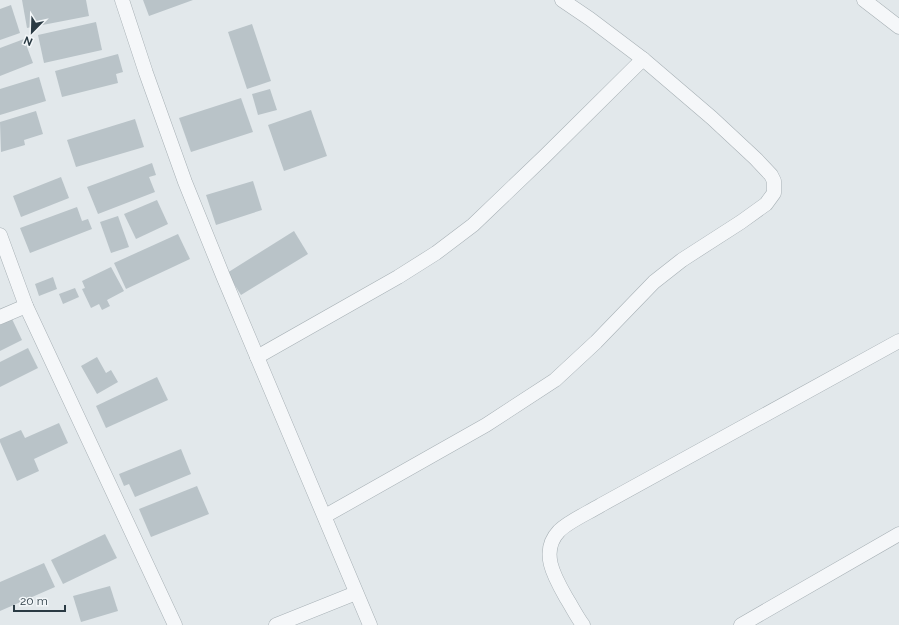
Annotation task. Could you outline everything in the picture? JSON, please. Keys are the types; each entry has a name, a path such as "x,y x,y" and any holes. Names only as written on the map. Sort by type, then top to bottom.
{"street":[{"path":"122,0 185,182 370,625"},
{"path":"325,516 486,425 555,380 596,342 654,282 682,260 741,222 771,199 774,193 774,181 761,165 712,118 643,59 562,0"},
{"path":"864,0 899,27"},
{"path":"257,357 398,277 473,225 643,59"},
{"path":"0,236 26,306 174,625"},
{"path":"0,317 26,306"},
{"path":"583,625 554,575 550,562 549,553 554,538 563,528 601,505 899,341"},
{"path":"741,625 899,534"},
{"path":"276,625 356,593"}],"building":[{"path":"22,0 86,0 89,16 27,28"},
{"path":"143,0 193,0 149,16"},
{"path":"11,5 20,33 0,40 0,9"},
{"path":"96,22 102,50 44,63 38,35"},
{"path":"252,24 271,81 247,89 228,32"},
{"path":"24,39 33,63 0,76 0,48"},
{"path":"118,54 123,72 116,74 118,83 62,97 55,71"},
{"path":"39,77 46,101 0,115 0,89"},
{"path":"270,89 277,110 258,115 252,94"},
{"path":"241,98 253,132 191,152 179,118"},
{"path":"311,110 327,156 284,171 268,125"},
{"path":"36,111 43,134 24,140 25,145 1,152 0,122"},
{"path":"135,119 144,147 76,167 67,140"},
{"path":"152,163 156,175 149,177 155,192 98,214 87,187"},
{"path":"61,177 69,198 21,217 13,196"},
{"path":"253,181 262,210 216,225 206,195"},
{"path":"157,200 168,224 136,239 124,214"},
{"path":"77,207 82,221 88,219 92,229 30,253 20,228"},
{"path":"118,216 129,247 111,253 100,222"},
{"path":"294,231 308,254 241,295 227,273"},
{"path":"178,234 190,259 126,289 114,263"},
{"path":"111,267 124,291 107,300 110,306 102,310 99,304 91,308 82,289 85,288 82,281"},
{"path":"53,277 57,289 39,296 35,284"},
{"path":"75,288 79,297 63,304 59,294"},
{"path":"12,319 22,340 0,351 0,325"},
{"path":"28,348 38,368 0,387 0,362"},
{"path":"97,357 106,373 111,370 118,382 97,394 81,366"},
{"path":"157,377 168,400 106,428 96,406"},
{"path":"59,423 68,443 34,459 39,471 17,481 0,439 21,430 25,438"},
{"path":"181,449 191,474 135,497 129,484 124,486 119,474"},
{"path":"197,486 209,514 151,537 139,509"},
{"path":"105,534 117,558 63,584 51,560"},
{"path":"44,563 55,587 0,611 0,582"},
{"path":"110,586 118,611 81,622 73,596"}]}
